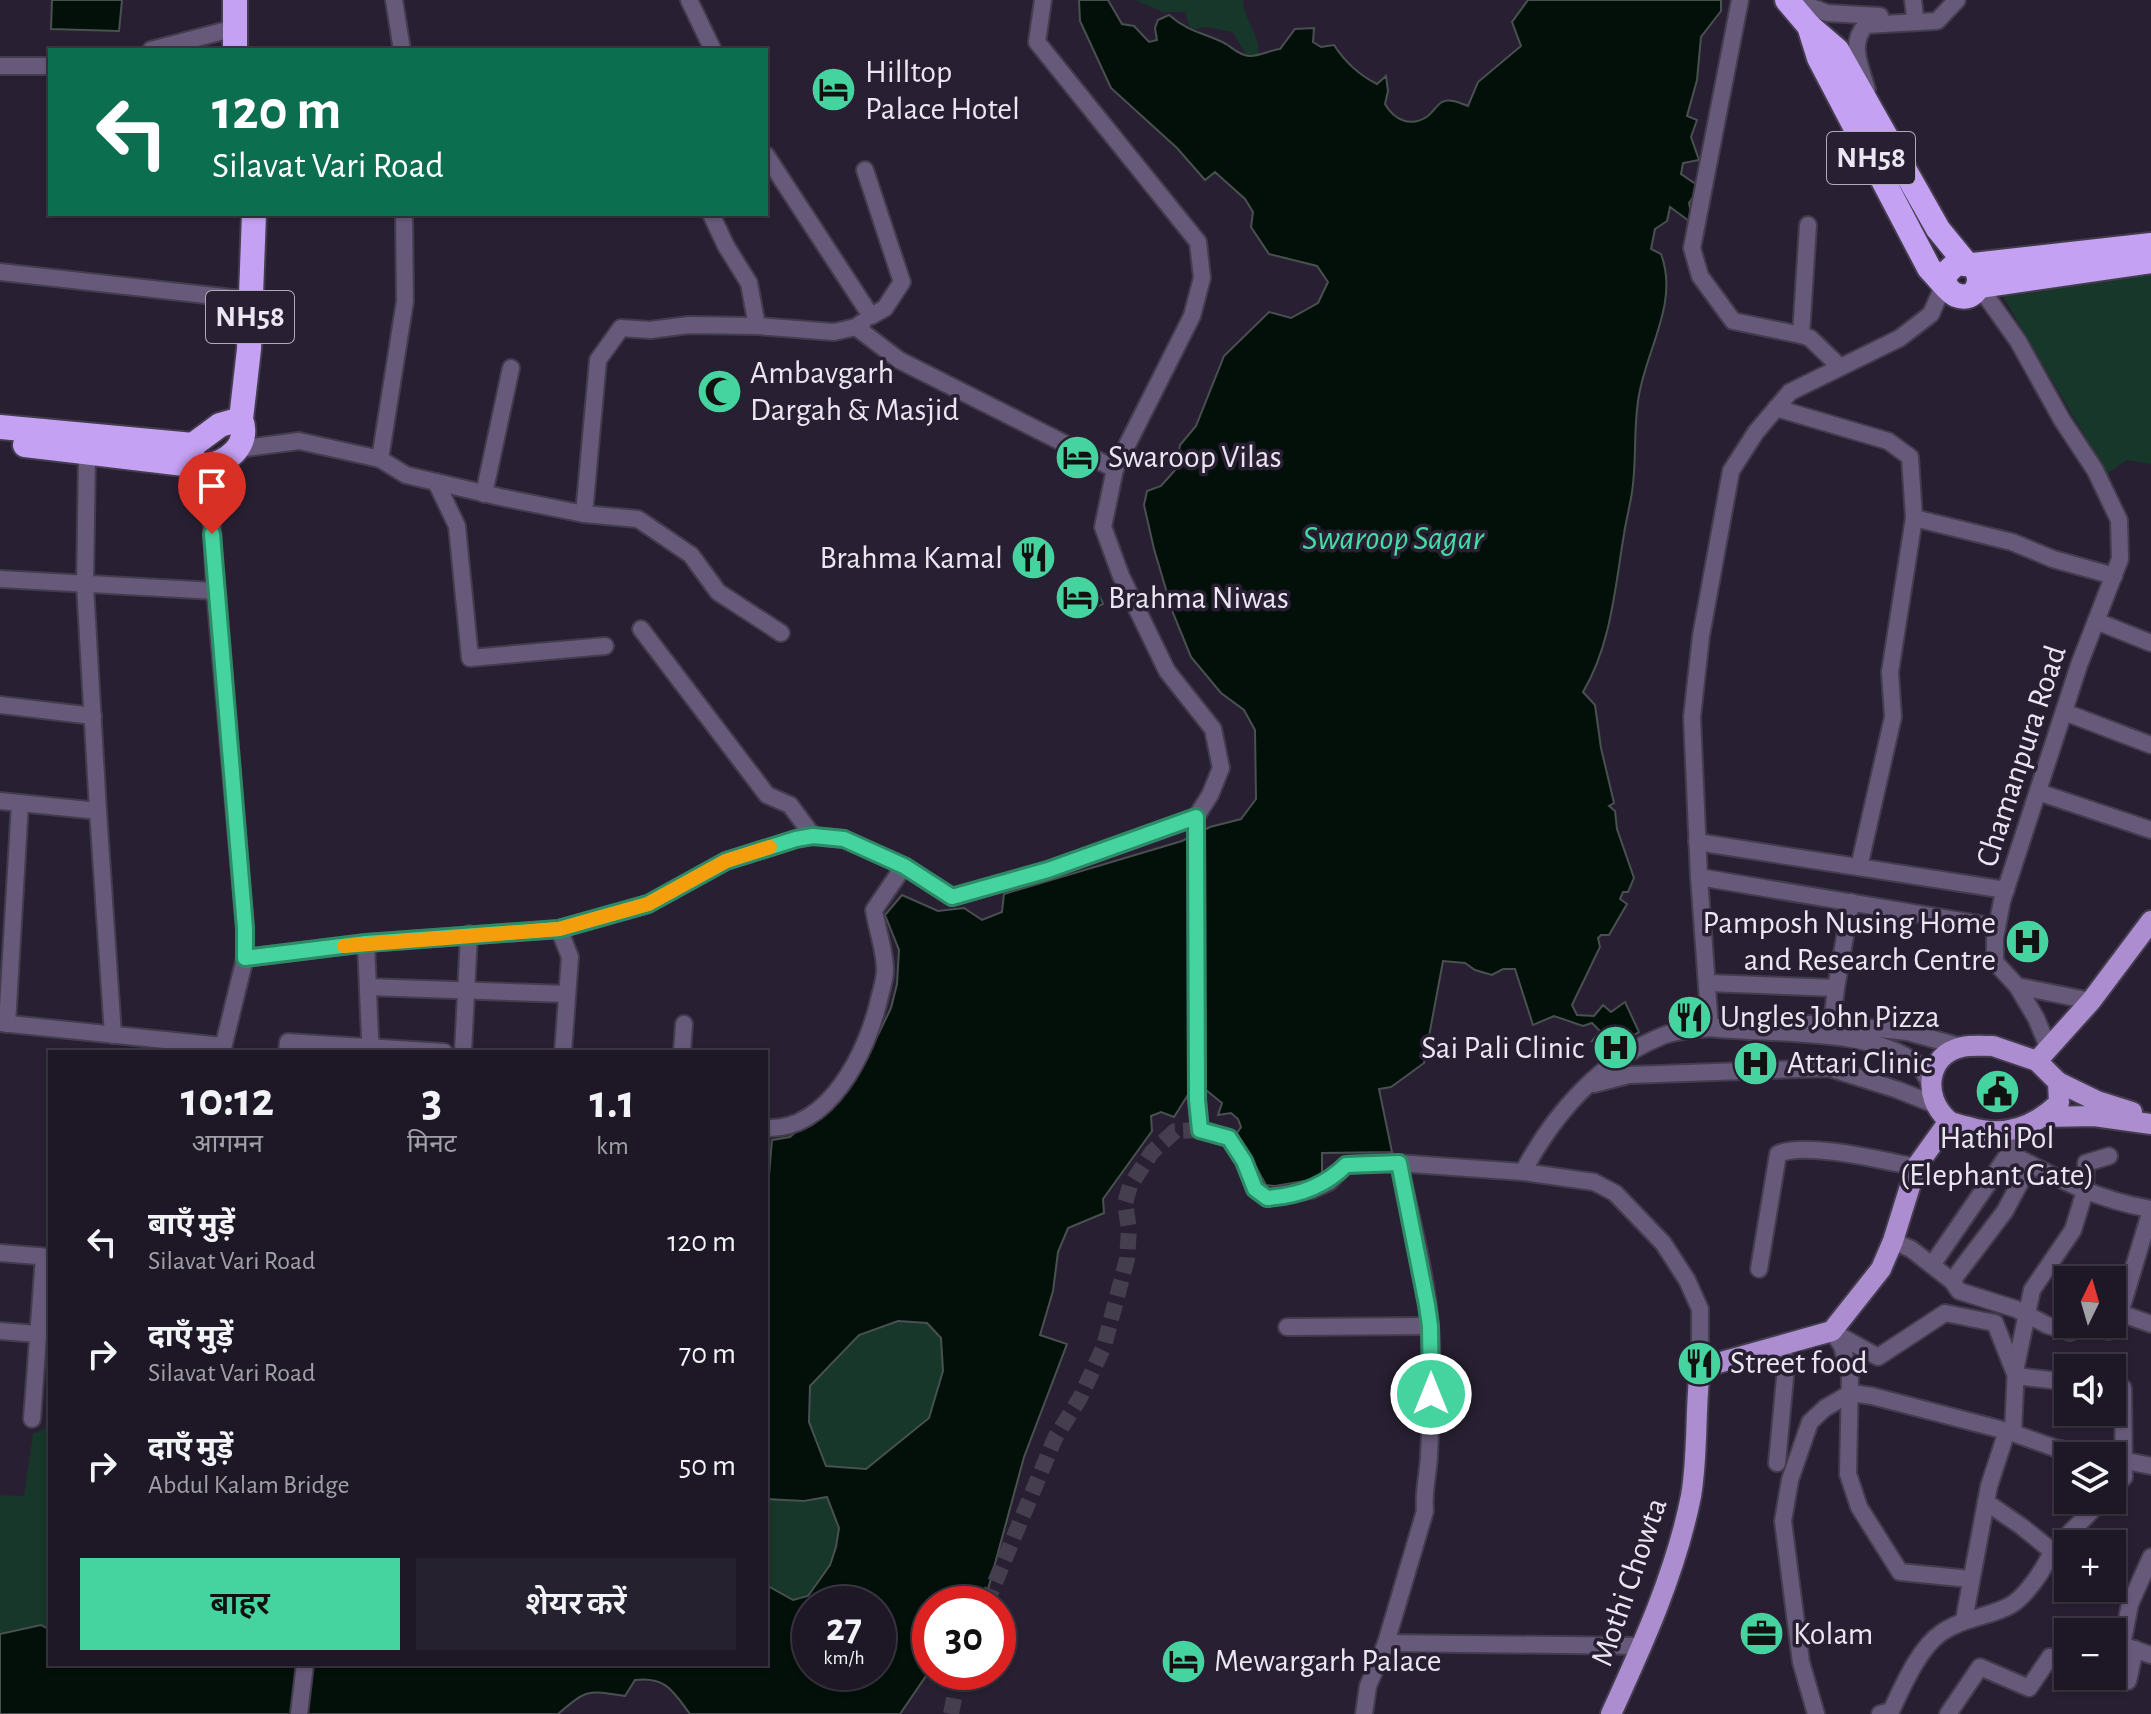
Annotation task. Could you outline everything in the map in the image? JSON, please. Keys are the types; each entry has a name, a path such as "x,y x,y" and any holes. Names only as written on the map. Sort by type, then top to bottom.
{"highway":[{"path":"235,0 235,39"},
{"name":"NH58","path":"1790,0 1809,26 1837,50 1938,229 1972,271"},
{"name":"NH58","path":"1809,26 1819,58 1898,210 1929,268 1945,282"},
{"name":"NH58","path":"213,456 245,434 241,419 251,300 254,216"},
{"path":"1972,271 2151,245"},
{"path":"1945,282 1950,267 1972,271 2151,261"},
{"path":"213,456 220,425 241,419"},
{"path":"0,427 213,456"},
{"path":"0,441 87,454 213,456"}],"main road":[{"path":"2048,1049 2091,1001 2151,921"},
{"path":"1962,1047 2048,1049 2058,1082 2059,1103 2044,1117 2020,1129 1995,1132 1978,1130 1942,1113 1930,1083 1933,1068 1944,1055 1962,1047"},
{"path":"2058,1082 2097,1101 2151,1121"},
{"path":"1700,1368 1832,1331 1881,1269 1916,1167 1942,1113"},
{"path":"2044,1117 2094,1116 2151,1121"},
{"name":"Mothi Chowta","path":"1611,1714 1642,1646 1680,1543 1692,1493 1700,1368"}],"street":[{"path":"394,0 402,48"},
{"path":"689,0 712,48"},
{"path":"1043,0 1037,42 1198,242 1202,278 1192,316 1115,469 1103,527 1121,576 1167,671 1213,729 1221,768 1210,795 1196,817 1197,1100 1200,1130 1229,1138 1244,1161 1255,1189 1267,1198 1311,1190 1329,1182 1346,1165 1399,1163 1486,1172 1523,1172 1594,1182 1615,1193 1663,1243 1687,1280 1700,1309 1700,1368"},
{"path":"1740,0 1692,248 1700,276 1733,321 1810,338 1839,366"},
{"path":"1790,0 1827,13 1915,17 1935,16 1953,6"},
{"path":"1913,0 1915,17"},
{"path":"1877,120 1856,48 1857,35 1866,25 1937,21 1953,6"},
{"path":"166,48 235,39"},
{"path":"0,66 48,66"},
{"path":"769,166 871,316"},
{"path":"584,514 598,360 621,328 650,330 689,325 757,326 834,332 856,327 885,308 902,282 865,170"},
{"path":"380,459 405,301 404,216"},
{"path":"712,216 749,283 757,326"},
{"path":"1801,335 1808,225"},
{"name":"Chamanpura Road","path":"1972,271 2095,470 2119,520 2120,559 2064,712 2006,890 1997,927 1995,962 2017,986 2036,1018 2048,1049"},
{"path":"0,272 251,300"},
{"path":"1710,1028 1692,717 1701,636 1731,471 1756,432 1790,392 1900,338 1931,314 1945,282"},
{"path":"856,327 899,360 1115,469"},
{"path":"484,494 511,368"},
{"path":"1776,408 1888,441 1910,457 1914,518 1890,672 1893,717 1859,867"},
{"path":"20,803 3,1023 223,1049 245,958 245,928 215,591 211,506 213,456 299,441 380,459 406,475 484,494 584,514 638,519 691,555 718,592 781,633"},
{"path":"87,454 85,585 113,1035"},
{"path":"436,482 457,526 470,658 605,646"},
{"path":"1914,518 2012,542 2053,559 2114,576"},
{"path":"0,579 215,591"},
{"path":"2096,621 2151,643"},
{"path":"641,629 767,795 790,805 813,836"},
{"path":"0,705 93,716"},
{"path":"2064,712 2151,745"},
{"path":"2038,792 2151,830"},
{"path":"0,801 98,811"},
{"path":"245,958 366,943 559,929 648,904 726,861 813,836 844,839 904,866 952,897 1048,870 1196,817"},
{"path":"1697,842 2006,890"},
{"path":"768,1128 779,1129 808,1117 833,1097 851,1071 873,1027 885,972 874,910 904,866"},
{"path":"1699,877 1997,927"},
{"path":"1832,1024 1851,902"},
{"path":"559,929 570,957 563,1050"},
{"path":"463,1050 469,934"},
{"path":"287,1050 288,1042 374,1050 370,1038 366,943"},
{"path":"1708,983 1836,988"},
{"path":"2017,986 2091,1001"},
{"path":"368,987 466,988 567,994"},
{"path":"1523,1172 1536,1147 1585,1086 1624,1057 1662,1036 1741,1023 1832,1024 1908,1032 1962,1047"},
{"path":"682,1050 684,1024"},
{"path":"1710,1028 1831,1036 1892,1049 1918,1065 1930,1083"},
{"path":"1585,1086 1629,1075 1829,1068 1884,1084 1942,1113"},
{"path":"1932,1265 2009,1153 2020,1129"},
{"path":"1759,1269 1778,1154 1797,1149 1855,1155 1916,1167"},
{"path":"2009,1153 2069,1186 2151,1210 2126,1293"},
{"path":"1964,1620 1986,1502 2010,1432 2025,1314 2032,1290 2073,1230 2085,1191 2086,1163 2109,1156"},
{"path":"1364,1714 1368,1686 1386,1643 1425,1511 1423,1494 1428,1466 1430,1326 1399,1163"},
{"path":"1952,1281 2005,1211 2030,1164"},
{"path":"1893,1241 1911,1249 1952,1281 1959,1291 2054,1326"},
{"path":"0,1253 47,1257 37,1334 32,1419"},
{"path":"1832,1331 1878,1357 1945,1313 1995,1323 2016,1376"},
{"path":"2126,1315 2151,1324"},
{"path":"1287,1327 1430,1326"},
{"path":"0,1331 37,1334"},
{"path":"1832,1331 1842,1346 1851,1393 1848,1474 1859,1507 1900,1572 1970,1579"},
{"path":"1777,1463 1786,1367 1782,1346"},
{"path":"2016,1376 2054,1380"},
{"path":"1816,1714 1801,1662 1783,1521 1790,1480 1810,1422 1825,1408 1851,1393 1912,1405 2054,1448"},
{"path":"2126,1461 2151,1466"},
{"path":"1986,1502 2052,1551"},
{"path":"1889,1713 1912,1669 1938,1635 1964,1620 2011,1604 2045,1568 2052,1551 2088,1514"},
{"path":"2126,1680 2143,1652 2122,1645 2130,1604 2151,1557"},
{"path":"1386,1643 1642,1646"},
{"path":"1948,1714 1980,1667 2029,1688 2050,1657 2054,1658"},
{"path":"299,1714 305,1666"}],"green space":[{"path":"1135,0 1243,0 1259,48 1258,55 1247,56 1233,32 1206,27 1194,29 1189,26 1185,12 1163,12"},
{"path":"2151,270 2151,464 2127,460 2107,474 2001,293"},
{"path":"898,1321 927,1323 941,1337 943,1371 929,1419 866,1469 826,1467 809,1422 810,1386 859,1335"},
{"path":"48,1427 48,1629 41,1625 0,1634 0,1495 24,1496 33,1434"},
{"path":"827,1497 839,1528 830,1565 815,1586 792,1586 792,1599 768,1586 768,1499 804,1501"}],"water":[{"path":"52,0 122,0 119,31 51,29"},
{"name":"Swaroop Sagar","path":"1079,0 1108,0 1122,24 1134,26 1149,42 1157,40 1155,28 1158,20 1169,15 1191,29 1249,56 1280,49 1295,29 1314,28 1313,42 1321,47 1334,45 1364,76 1377,84 1386,76 1388,91 1385,104 1398,118 1409,122 1422,120 1445,101 1468,106 1478,82 1521,46 1512,22 1528,0 1721,0 1721,11 1701,37 1697,80 1687,116 1697,120 1691,137 1699,160 1683,163 1681,174 1700,187 1689,203 1693,224 1670,207 1667,221 1655,229 1651,249 1661,254 1666,272 1664,307 1639,395 1632,492 1611,616 1600,655 1583,692 1595,705 1614,803 1609,806 1615,811 1617,829 1634,878 1628,892 1623,892 1620,899 1627,904 1609,935 1598,938 1600,947 1572,1005 1577,1015 1594,1016 1603,1005 1611,1012 1625,1002 1639,1032 1630,1037 1614,1032 1592,1041 1600,1031 1592,1023 1583,1026 1554,1016 1533,1025 1515,969 1503,969 1492,975 1465,963 1443,961 1424,1063 1391,1087 1379,1089 1392,1152 1322,1153 1322,1178 1266,1185 1237,1133 1241,1127 1238,1119 1231,1113 1218,1115 1222,1103 1206,1090 1191,1090 1174,1117 1161,1112 1151,1116 1152,1131 1103,1199 1104,1213 1068,1228 1058,1252 1053,1291 1040,1335 1067,1344 1024,1457 989,1586 912,1586 912,1690 916,1690 900,1714 690,1714 667,1687 645,1679 635,1680 625,1696 588,1693 558,1714 0,1714 0,1634 41,1625 48,1629 48,1666 768,1666 768,1586 792,1599 792,1690 896,1690 896,1586 815,1586 830,1565 839,1528 827,1497 804,1501 768,1499 768,1187 772,1140 790,1137 842,1090 865,1059 879,1033 891,1008 897,984 899,950 885,915 902,895 938,911 964,908 982,920 1002,912 1004,894 1182,841 1210,827 1241,819 1256,799 1255,730 1244,710 1221,693 1191,657 1173,613 1144,505 1147,491 1161,486 1176,469 1180,445 1196,426 1224,356 1269,312 1291,318 1318,303 1328,282 1317,266 1269,254 1251,227 1253,212 1245,199 1215,172 1205,180 1177,148 1111,88 1080,21","holes":["898,1321 927,1323 941,1338 943,1371 929,1418 866,1469 826,1466 809,1422 810,1386 859,1335"]},
{"path":"1095,584 1103,604 1092,609 1084,589"}],"tunnel":[{"path":"993,1586 1055,1438 1080,1398 1104,1346 1127,1259 1129,1229 1125,1203 1130,1186 1152,1152 1175,1131 1200,1130"},
{"path":"951,1714 956,1690"}],"slow traffic":[{"path":"344,946 559,929 648,904 726,861 770,847"}],"place":[{"name":"Hilltop Palace Hotel","path":"834,90"},
{"name":"Ambavgarh Dargah & Masjid","path":"719,391"},
{"name":"Swaroop Vilas","path":"1077,457"},
{"name":"Brahma Kamal","path":"1034,558"},
{"name":"Brahma Niwas","path":"1077,598"},
{"name":"Pamposh Nusing Home and Research Centre","path":"2027,941"},
{"name":"Ungles John Pizza","path":"1689,1017"},
{"name":"Sai Pali Clinic","path":"1615,1048"},
{"name":"Attari Clinic","path":"1756,1063"},
{"name":"Hathi Pol (Elephant Gate)","path":"1997,1091"},
{"name":"Street food","path":"1699,1363"},
{"name":"Kolam","path":"1762,1634"},
{"name":"Mewargarh Palace","path":"1183,1661"}],"route":[{"path":"212,534 245,958 366,943 559,929 648,904 726,861 813,836 844,839 904,866 952,897 1048,870 1196,817 1197,1100 1200,1130 1229,1138 1244,1161 1255,1189 1267,1198 1311,1190 1329,1182 1346,1165 1399,1163 1430,1326 1431,1394"}]}
